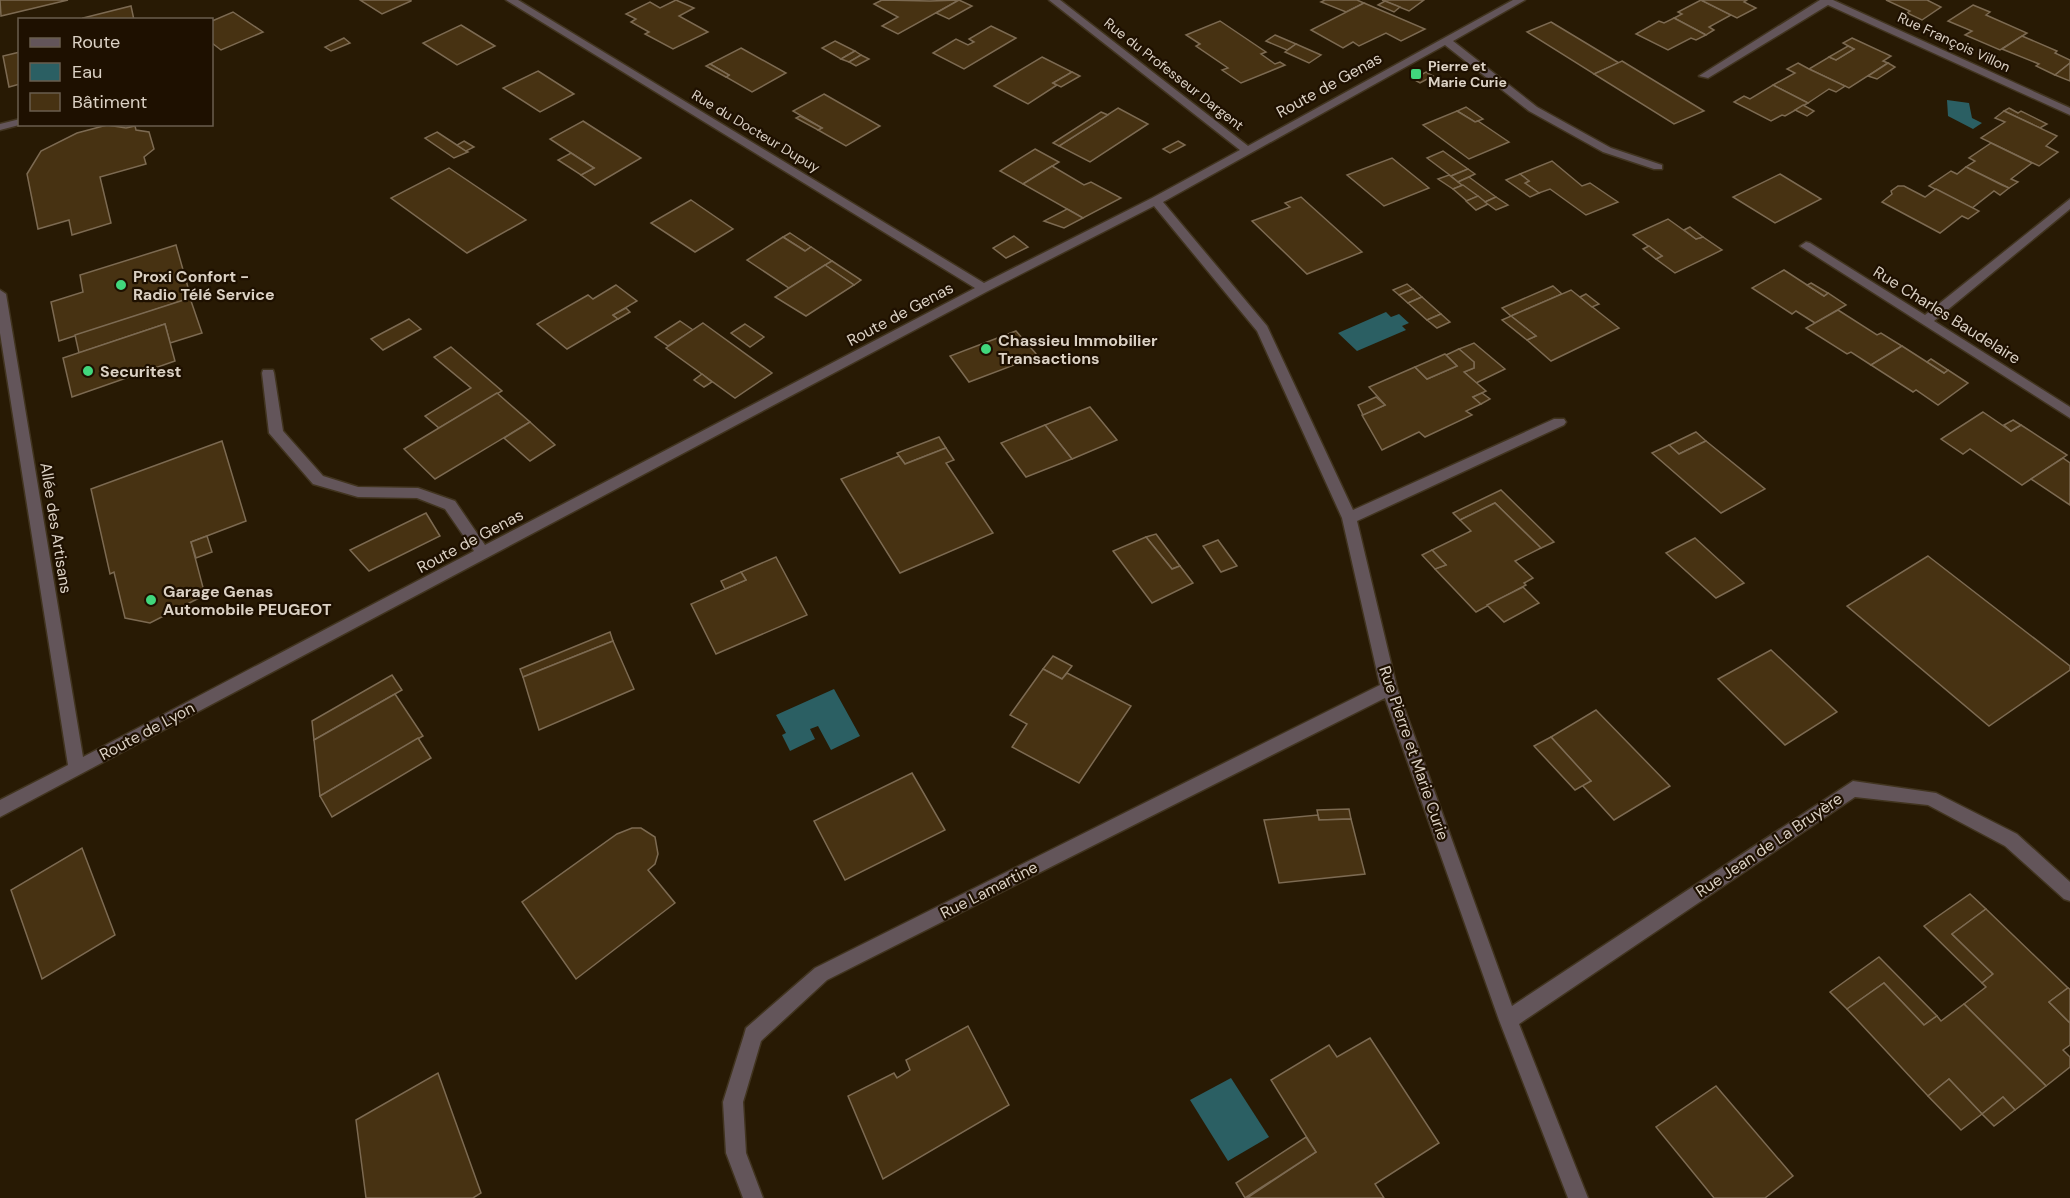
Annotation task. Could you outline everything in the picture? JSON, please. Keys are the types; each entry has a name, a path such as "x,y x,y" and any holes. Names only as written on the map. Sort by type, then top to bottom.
{"street":[{"name":"Rue du Docteur Dupuy","path":"511,0 984,288"},
{"name":"Rue du Professeur Dargent","path":"1053,0 1247,150"},
{"name":"Route de Genas","path":"294,652 984,288 1156,201 1520,0"},
{"path":"1704,76 1826,1"},
{"name":"Rue François Villon","path":"1826,1 2070,112"},
{"path":"1445,40 1533,109 1607,150 1658,167"},
{"path":"0,128 18,123"},
{"name":"Rue Pierre et Marie Curie","path":"1156,201 1263,329 1349,518 1389,688 1508,1020 1578,1198"},
{"path":"1926,321 2070,203"},
{"name":"Rue Charles Baudelaire","path":"1806,246 2070,413"},
{"name":"Allée des Artisans","path":"0,294 77,768"},
{"path":"268,373 276,433 318,480 358,492 418,493 450,505 483,553"},
{"path":"1349,518 1559,422"},
{"name":"Route de Lyon","path":"0,809 294,652"},
{"name":"Rue Lamartine","path":"753,1198 736,1153 733,1102 753,1035 821,974 1389,688"},
{"name":"Rue Jean de La Bruyère","path":"1508,1020 1852,789 1930,798 2011,840 2070,893"}],"water":[{"path":"1947,100 1969,103 1972,118 1982,123 1973,129 1948,116"},
{"path":"1386,312 1391,317 1399,314 1409,323 1402,326 1406,330 1357,351 1338,333"},
{"path":"834,689 860,736 831,750 818,726 810,729 815,739 790,751 782,735 786,733 776,715"},
{"path":"1231,1078 1269,1137 1228,1161 1190,1100"}],"building":[{"path":"0,0 68,0 1,16"},
{"path":"360,0 411,0 411,1 382,14"},
{"path":"676,0 694,8 679,16 708,32 673,49 645,34 649,32 631,22 636,19 626,14 650,2 660,8"},
{"path":"882,0 959,0 898,34 882,26 898,17 874,4"},
{"path":"959,0 972,6 949,19 936,13"},
{"path":"1357,0 1364,3 1346,12 1321,2"},
{"path":"1382,0 1424,0 1409,11"},
{"path":"1701,0 1731,15 1709,27 1714,30 1706,35 1674,18 1682,14 1678,12"},
{"path":"1701,0 1747,0 1744,2 1756,8 1737,18"},
{"path":"1886,0 1927,0 1941,7 1922,20 1907,13 1910,11"},
{"path":"1385,1 1400,7 1394,12 1378,5"},
{"path":"1364,3 1425,29 1401,41 1386,33 1359,46 1353,42 1343,48 1311,30"},
{"path":"1973,5 1990,12 1986,15 2027,33 2000,50 1965,35 1972,31 1948,21"},
{"path":"131,6 134,18 83,18"},
{"path":"233,12 263,32 221,50 213,44 213,21"},
{"path":"1674,18 1706,35 1696,40 1691,38 1668,50 1636,34 1659,21 1664,23"},
{"path":"1220,21 1266,52 1261,54 1275,64 1280,62 1285,65 1241,83 1222,70 1228,68 1196,46 1200,44 1186,35"},
{"path":"1551,22 1619,63 1594,74 1527,32"},
{"path":"461,25 495,46 457,65 423,43"},
{"path":"991,26 1016,38 964,69 933,53 956,39 968,45 974,42 969,39"},
{"path":"1275,35 1296,44 1287,50 1266,41"},
{"path":"2022,36 2057,51 2055,53 2070,60 2070,63 2055,75 2036,66 2039,64 2002,49"},
{"path":"344,38 350,43 331,51 325,47"},
{"path":"1852,38 1891,56 1883,61 1888,63 1849,88 1809,69 1829,57 1836,60 1854,49 1843,43"},
{"path":"835,41 855,51 841,59 822,48"},
{"path":"1296,44 1321,55 1309,63 1285,52"},
{"path":"1848,46 1854,49 1836,60 1829,57"},
{"path":"741,48 786,73 752,92 726,77 729,75 710,64"},
{"path":"855,51 861,55 849,62 841,59"},
{"path":"18,52 18,85 9,87 3,56"},
{"path":"861,55 869,59 856,66 849,62"},
{"path":"1042,57 1072,72 1053,83 1057,85 1028,104 994,86"},
{"path":"1622,61 1704,111 1674,124 1594,74"},
{"path":"1798,63 1845,86 1836,92 1829,89 1808,103 1773,85 1795,73 1787,69"},
{"path":"1888,63 1895,67 1877,79 1868,76"},
{"path":"2070,63 2070,81 2055,75"},
{"path":"710,64 729,75 726,77 706,66"},
{"path":"538,71 574,94 540,112 503,88"},
{"path":"1072,72 1080,76 1061,87 1053,83"},
{"path":"1426,72 1433,76 1420,83 1413,79"},
{"path":"1773,85 1808,103 1771,121 1734,102 1744,96 1750,99"},
{"path":"824,94 880,126 846,146 818,130 822,128 793,111"},
{"path":"1803,105 1814,111 1807,116 1795,110"},
{"path":"1466,107 1483,119 1475,122 1457,111"},
{"path":"1118,108 1148,124 1090,162 1059,146"},
{"path":"2009,108 2018,113 2021,111 2047,124 2040,128 2004,111"},
{"path":"1457,111 1475,122 1478,121 1509,142 1469,159 1423,125"},
{"path":"2004,111 2057,136 2046,146 2058,152 2039,166 1981,138 2005,122 1995,118"},
{"path":"1101,112 1108,115 1059,146 1053,143"},
{"path":"800,116 822,128 818,130 796,118"},
{"path":"583,121 641,158 595,185 581,175 594,168 550,139"},
{"path":"103,126 126,128 135,126 136,130 149,132 154,149 144,157 146,164 100,177 111,223 72,235 69,220 38,229 27,174 41,151 77,133"},
{"path":"437,132 468,152 454,158 425,138"},
{"path":"464,141 474,147 466,151 457,145"},
{"path":"1178,141 1185,145 1170,153 1163,149"},
{"path":"1991,143 2032,163 2011,179 2018,182 2009,188 1966,167 1975,161 1969,158"},
{"path":"1035,149 1059,162 1023,184 1000,171"},
{"path":"1443,151 1468,169 1451,176 1427,158"},
{"path":"571,153 594,168 581,175 558,160"},
{"path":"1392,158 1429,188 1384,206 1347,175"},
{"path":"1552,161 1582,186 1590,183 1618,202 1586,215 1550,189 1539,193 1525,183 1529,181 1520,174"},
{"path":"1052,166 1084,185 1091,182 1121,198 1083,218 1023,184"},
{"path":"1966,167 2009,188 2000,195 1994,191 1972,208 1929,186 1951,171 1957,174"},
{"path":"449,168 526,220 467,253 391,198"},
{"path":"1468,169 1475,174 1458,182 1451,176"},
{"path":"1520,174 1529,181 1525,183 1539,193 1530,197 1506,180"},
{"path":"1780,174 1821,199 1775,223 1733,197"},
{"path":"1449,175 1463,185 1453,189 1438,179"},
{"path":"1469,177 1496,197 1485,202 1458,182"},
{"path":"1463,185 1478,196 1467,201 1453,189"},
{"path":"1898,186 1904,186 1925,197 1936,189 1979,211 1968,219 1962,216 1940,233 1882,202"},
{"path":"1478,196 1488,204 1476,210 1466,201"},
{"path":"1301,197 1362,252 1307,274 1252,221 1290,207 1285,203"},
{"path":"1496,197 1508,205 1496,210 1485,202"},
{"path":"691,200 733,229 695,252 651,223"},
{"path":"1067,209 1083,218 1064,228 1044,221"},
{"path":"1668,219 1696,239 1703,237 1722,250 1675,273 1656,259 1662,256 1633,235"},
{"path":"1690,227 1703,237 1696,239 1684,230"},
{"path":"790,233 811,247 805,251 783,237"},
{"path":"1014,236 1028,247 1006,258 993,248"},
{"path":"783,237 805,251 811,247 832,261 789,288 747,260"},
{"path":"176,245 191,298 59,341 51,302 83,292 80,275"},
{"path":"1649,246 1662,256 1656,259 1643,249"},
{"path":"832,261 861,280 854,285 825,265"},
{"path":"825,265 854,285 806,316 775,297"},
{"path":"1784,270 1824,296 1828,293 1846,305 1815,323 1796,311 1792,314 1752,288"},
{"path":"1811,283 1828,293 1824,296 1807,285"},
{"path":"1407,284 1413,289 1399,295 1393,290"},
{"path":"616,285 637,301 613,315 618,319 567,349 537,324 588,295 593,299"},
{"path":"1553,286 1562,294 1511,316 1502,308"},
{"path":"1413,289 1422,297 1408,303 1399,295"},
{"path":"1571,290 1619,328 1551,361 1527,340 1536,336 1511,316"},
{"path":"1586,294 1599,304 1592,307 1580,297"},
{"path":"1422,297 1441,314 1427,320 1408,303"},
{"path":"190,298 202,333 170,343 165,324 79,353 75,335"},
{"path":"626,308 630,312 618,319 613,315"},
{"path":"1838,310 1877,335 1881,333 1902,346 1871,365 1851,352 1847,354 1806,328"},
{"path":"1441,314 1450,322 1437,328 1427,320"},
{"path":"1511,316 1536,336 1527,340 1502,320"},
{"path":"409,319 421,329 383,350 371,339"},
{"path":"680,321 693,330 668,346 655,337"},
{"path":"703,323 772,373 735,398 666,348"},
{"path":"165,324 175,361 72,397 63,358"},
{"path":"745,324 764,337 750,347 731,333"},
{"path":"1016,331 1038,356 969,382 950,356"},
{"path":"1474,343 1505,369 1476,383 1464,372 1474,368 1474,362 1459,349"},
{"path":"1902,346 1944,373 1948,370 1968,383 1938,405 1871,365"},
{"path":"451,347 502,391 439,428 425,416 471,388 434,357"},
{"path":"1459,349 1474,362 1474,368 1464,372 1486,391 1473,397 1481,404 1466,411 1472,415 1425,437 1419,432 1382,450 1362,415 1385,405 1369,387 1415,367 1427,379 1457,366 1446,355"},
{"path":"1445,354 1457,366 1427,379 1415,367"},
{"path":"1931,359 1948,370 1944,373 1927,362"},
{"path":"702,374 712,382 704,387 694,380"},
{"path":"497,393 530,422 435,479 404,449"},
{"path":"1482,393 1490,399 1481,404 1473,397"},
{"path":"1376,397 1385,405 1363,415 1358,405"},
{"path":"1090,407 1117,440 1072,459 1045,425"},
{"path":"1983,412 2011,431 2021,425 2067,455 2022,485 1970,449 1963,454 1941,439"},
{"path":"2013,420 2021,425 2011,431 2004,425"},
{"path":"530,422 555,445 530,461 504,438"},
{"path":"1045,425 1072,459 1026,477 1001,443"},
{"path":"1696,432 1706,441 1679,454 1669,445"},
{"path":"939,437 946,448 905,464 897,453"},
{"path":"222,441 246,521 191,542 205,595 150,623 125,618 114,572 110,574 91,489"},
{"path":"1706,441 1765,489 1721,513 1652,453 1669,445 1679,454"},
{"path":"946,448 954,460 946,463 993,533 900,573 841,479 899,456 905,464"},
{"path":"2063,458 2070,463 2070,505 2031,479"},
{"path":"1501,490 1554,542 1541,548 1495,503 1460,520 1453,513"},
{"path":"1495,503 1541,548 1515,561 1533,578 1524,583 1526,585 1476,612 1435,569 1446,565 1432,550 1471,531 1460,520"},
{"path":"426,513 440,536 369,571 350,550"},
{"path":"1156,534 1180,566 1172,569 1146,537"},
{"path":"207,536 212,552 196,558 191,542"},
{"path":"1146,537 1172,569 1180,566 1193,583 1152,603 1113,551"},
{"path":"1695,538 1744,583 1716,598 1666,553"},
{"path":"1218,540 1237,566 1221,572 1203,546"},
{"path":"1432,550 1446,565 1435,569 1422,555"},
{"path":"1928,556 2070,666 2070,670 1989,726 1847,606"},
{"path":"776,557 807,615 716,654 691,604 746,580 741,572"},
{"path":"741,572 746,580 725,589 721,581"},
{"path":"1523,587 1539,603 1504,622 1487,605"},
{"path":"610,632 613,641 523,677 520,669"},
{"path":"613,641 634,689 539,730 523,677"},
{"path":"1771,650 1837,712 1785,745 1718,679"},
{"path":"1053,656 1072,666 1062,679 1043,669"},
{"path":"1043,669 1062,679 1067,673 1131,706 1079,783 1012,747 1027,724 1010,715"},
{"path":"392,675 402,690 314,740 312,721"},
{"path":"395,694 423,736 320,796 314,740"},
{"path":"1596,710 1670,786 1614,820 1582,785 1591,781 1551,737"},
{"path":"1551,737 1591,781 1575,790 1534,746"},
{"path":"418,738 431,758 332,817 320,796"},
{"path":"912,773 945,830 845,880 814,821"},
{"path":"1349,809 1351,819 1319,820 1317,810"},
{"path":"1318,815 1319,820 1351,819 1365,874 1279,883 1264,820"},
{"path":"632,828 641,828 655,837 658,854 655,864 648,870 675,903 576,979 522,902 617,834"},
{"path":"82,848 115,935 42,979 11,890"},
{"path":"1970,894 1986,909 1952,934 1993,974 1982,983 1924,926"},
{"path":"1986,909 2068,988 2049,1002 2070,1023 2070,1045 2063,1050 2070,1057 2070,1067 2046,1086 1964,1004 1986,987 1982,983 1993,974 1952,934"},
{"path":"1879,957 1937,1016 1924,1025 1884,983 1847,1009 1830,992"},
{"path":"1884,983 1924,1025 1937,1016 1941,1021 1964,1004 2046,1086 2015,1110 2003,1097 1982,1114 1949,1079 1928,1096 1847,1009"},
{"path":"2068,988 2070,989 2070,1023 2049,1002"},
{"path":"968,1026 1009,1105 883,1179 848,1096 894,1073 897,1078 910,1070 906,1060"},
{"path":"1370,1038 1439,1143 1375,1184 1384,1198 1247,1198 1316,1152 1271,1080 1329,1045 1337,1057"},
{"path":"438,1073 481,1193 473,1198 366,1198 356,1120"},
{"path":"1949,1079 1982,1114 1961,1130 1928,1096"},
{"path":"1716,1086 1793,1176 1765,1198 1714,1198 1656,1127"},
{"path":"2003,1097 2015,1110 1994,1126 1982,1114"},
{"path":"1306,1137 1316,1152 1245,1198 1236,1183"}],"place":[{"name":"Pierre et Marie Curie","path":"1416,74"},
{"name":"Proxi Confort - Radio Télé Service","path":"121,285"},
{"name":"Chassieu Immobilier Transactions","path":"986,349"},
{"name":"Securitest","path":"88,371"},
{"name":"Garage Genas Automobile PEUGEOT","path":"151,600"}]}
